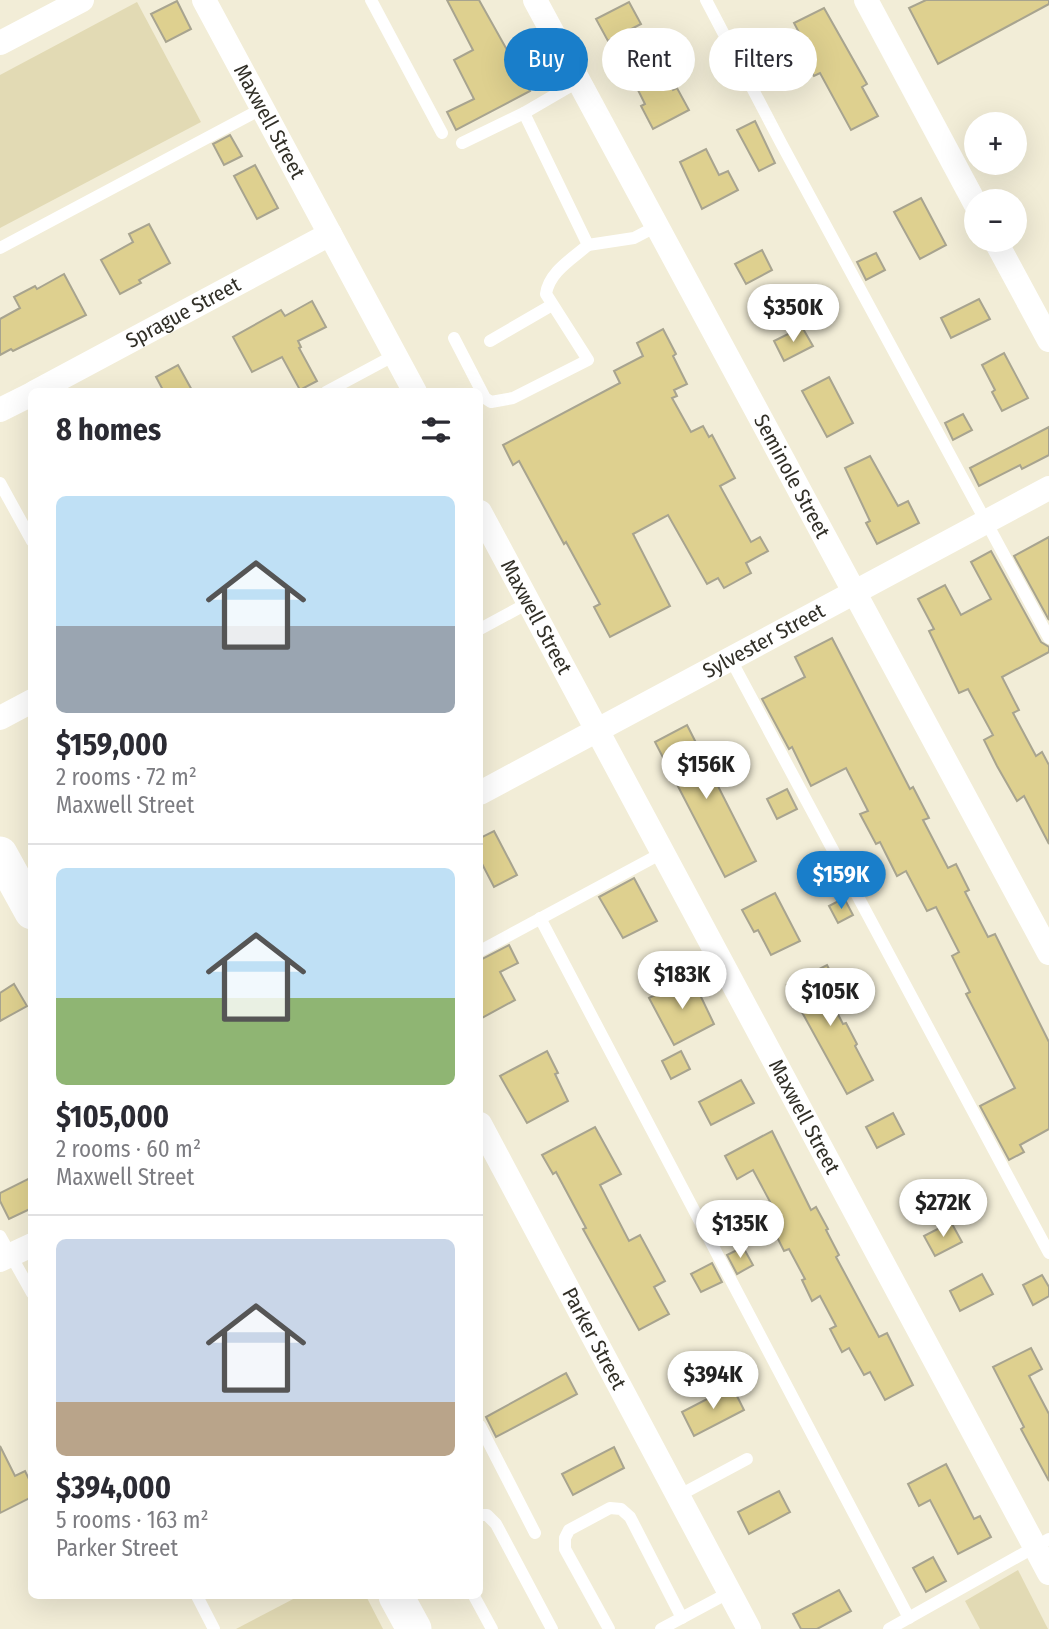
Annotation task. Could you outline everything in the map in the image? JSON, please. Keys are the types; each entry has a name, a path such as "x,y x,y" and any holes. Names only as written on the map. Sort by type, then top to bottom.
{"main road":[{"path":"0,854 28,905"},
{"path":"398,1599 414,1629"}],"street":[{"path":"0,43 82,0"},
{"name":"Maxwell Street","path":"204,0 413,388"},
{"name":"Seminole Street","path":"535,0 550,28"},
{"path":"866,0 967,189"},
{"name":"Seminole Street","path":"584,91 1049,953"},
{"name":"Sprague Street","path":"42,388 330,234"},
{"path":"1001,252 1049,340"},
{"name":"Sprague Street","path":"0,411 28,396"},
{"name":"Sylvester Street","path":"483,791 1049,488"},
{"name":"Maxwell Street","path":"483,518 662,853 1042,1543 1049,1573"},
{"path":"0,718 28,703"},
{"name":"Parker Street","path":"483,1130 749,1629"}],"lane":[{"path":"371,0 442,133"},
{"path":"706,0 1049,638"},
{"path":"462,143 562,91"},
{"path":"0,248 262,108"},
{"path":"524,113 588,245"},
{"path":"483,394 491,402 513,398 588,360 552,305 546,294 547,286 554,274 588,245 634,238 657,226"},
{"path":"490,341 552,305"},
{"path":"454,338 480,388"},
{"path":"334,388 395,355"},
{"path":"0,483 28,534"},
{"path":"483,627 528,603"},
{"path":"730,658 1049,1253"},
{"path":"483,949 662,853"},
{"path":"540,918 909,1618"},
{"path":"10,1249 28,1285"},
{"path":"483,1432 535,1533"},
{"path":"678,1496 747,1459"},
{"path":"609,1629 565,1549 565,1538 569,1530 610,1508 621,1509 630,1517 682,1618"},
{"path":"483,1515 487,1515 496,1524 552,1629"},
{"path":"889,1629 1042,1543"},
{"path":"661,1629 730,1592"},
{"path":"199,1599 214,1629"},
{"path":"476,1599 492,1629"}],"shaded area":[{"path":"137,2 201,122 0,228 0,75"},
{"path":"1018,1570 1048,1629 980,1629 965,1601"},
{"path":"293,1599 368,1599 383,1629 236,1629"}],"building":[{"path":"447,0 479,0 504,45 504,91 530,91 456,130 447,112 474,99 454,60 473,50"},
{"path":"926,0 1049,0 1049,4 938,64 909,8"},
{"path":"177,1 191,29 166,42 151,14"},
{"path":"629,2 641,24 633,28 602,30 596,19"},
{"path":"824,8 867,84 862,87 878,116 851,130 820,73 817,74 817,28 797,28 794,23"},
{"path":"638,91 679,91 689,110 653,129 641,106 645,104"},
{"path":"755,121 775,163 759,171 737,130"},
{"path":"230,135 242,156 224,165 213,144"},
{"path":"706,149 719,175 728,171 738,190 702,209 680,162"},
{"path":"255,165 278,208 257,219 234,176"},
{"path":"921,198 946,245 920,259 894,212"},
{"path":"149,224 170,263 120,294 101,260 133,242 129,234"},
{"path":"762,250 772,270 746,284 735,264"},
{"path":"876,253 885,270 866,280 857,262"},
{"path":"64,274 86,315 0,355 0,319 20,308 14,297 35,286 37,289"},
{"path":"979,299 990,319 951,338 941,318"},
{"path":"312,301 326,327 298,341 301,347 299,348 317,381 304,388 299,388 282,357 252,372 233,337 281,310 285,316"},
{"path":"802,327 813,346 784,361 774,341"},
{"path":"663,329 687,384 674,390 677,396 672,398 691,432 703,426 709,437 712,435 735,478 720,486 751,542 760,537 768,551 746,563 751,573 724,588 718,578 707,584 668,515 633,534 670,606 610,637 594,607 600,604 566,542 564,544 519,461 513,465 503,445 620,383 614,371 643,356 637,343"},
{"path":"1004,353 1028,398 1002,411 982,365"},
{"path":"178,365 191,388 162,388 156,377"},
{"path":"829,377 853,423 827,437 802,391"},
{"path":"963,414 972,430 953,440 945,423"},
{"path":"1049,427 1049,455 1022,469 1020,465 979,486 970,468"},
{"path":"870,456 898,506 908,501 919,523 877,544 866,523 870,521 845,468"},
{"path":"1049,537 1049,620 1014,556"},
{"path":"991,551 1041,642 1049,647 1049,652 1002,677 1019,710 1013,713 1036,756 1042,752 1049,765 1049,844 1024,796 1017,801 997,766 984,740 993,735 968,689 959,693 929,631 934,629 918,599 945,585 961,615 991,599 971,562"},
{"path":"832,638 910,789 913,787 929,818 923,820 948,868 956,864 969,890 965,892 988,937 995,934 1049,1042 1049,1129 1020,1145 1024,1152 1009,1160 980,1106 1015,1088 966,994 970,992 952,956 959,952 936,907 927,911 906,871 897,876 880,842 876,844 860,814 868,811 846,768 811,786 792,747 789,749 762,699 805,677 795,657"},
{"path":"687,725 756,861 725,877 655,742"},
{"path":"787,789 797,809 777,819 767,799"},
{"path":"494,831 517,875 494,887 483,866 483,836"},
{"path":"634,878 657,921 623,938 599,897"},
{"path":"775,893 800,941 771,955 758,930 754,932 742,910"},
{"path":"844,898 853,915 838,923 829,906"},
{"path":"509,945 518,963 500,972 515,1000 483,1017 483,958"},
{"path":"827,965 838,987 827,993 843,1024 846,1023 873,1080 847,1094 787,985"},
{"path":"691,976 714,1024 674,1045 649,998"},
{"path":"14,984 27,1006 0,1021 0,993"},
{"path":"547,1051 568,1101 527,1123 500,1076"},
{"path":"681,1051 690,1069 671,1079 662,1061"},
{"path":"741,1080 754,1103 711,1125 699,1102"},
{"path":"893,1113 904,1134 877,1148 866,1127"},
{"path":"595,1127 621,1174 600,1185 629,1241 640,1235 665,1281 654,1287 669,1314 639,1330 583,1229 586,1228 556,1172 553,1174 542,1155"},
{"path":"772,1131 811,1210 816,1207 828,1229 826,1230 839,1255 836,1257 879,1337 887,1333 913,1385 885,1400 870,1372 864,1375 849,1348 842,1352 830,1329 836,1326 820,1296 812,1301 802,1280 805,1279 789,1249 784,1251 773,1229 782,1224 753,1170 737,1179 725,1156"},
{"path":"28,1179 28,1210 9,1219 0,1201 0,1193"},
{"path":"951,1222 962,1242 935,1256 924,1236"},
{"path":"743,1247 753,1265 737,1274 727,1255"},
{"path":"712,1263 722,1282 701,1292 691,1274"},
{"path":"982,1274 993,1294 960,1311 950,1291"},
{"path":"1042,1275 1049,1287 1049,1296 1033,1305 1023,1285"},
{"path":"1031,1348 1042,1369 1029,1376 1049,1414 1049,1481 1021,1429 1024,1427 993,1367"},
{"path":"566,1373 577,1394 496,1437 486,1417"},
{"path":"732,1386 744,1410 694,1436 682,1412"},
{"path":"0,1446 15,1476 25,1471 28,1477 28,1499 0,1513"},
{"path":"614,1447 624,1468 573,1495 562,1474"},
{"path":"946,1464 974,1519 980,1516 991,1537 958,1554 930,1500 919,1506 908,1484"},
{"path":"779,1491 790,1512 749,1534 738,1512"},
{"path":"933,1557 946,1581 926,1592 913,1568"},
{"path":"839,1590 851,1611 817,1629 801,1629 793,1614"}]}
